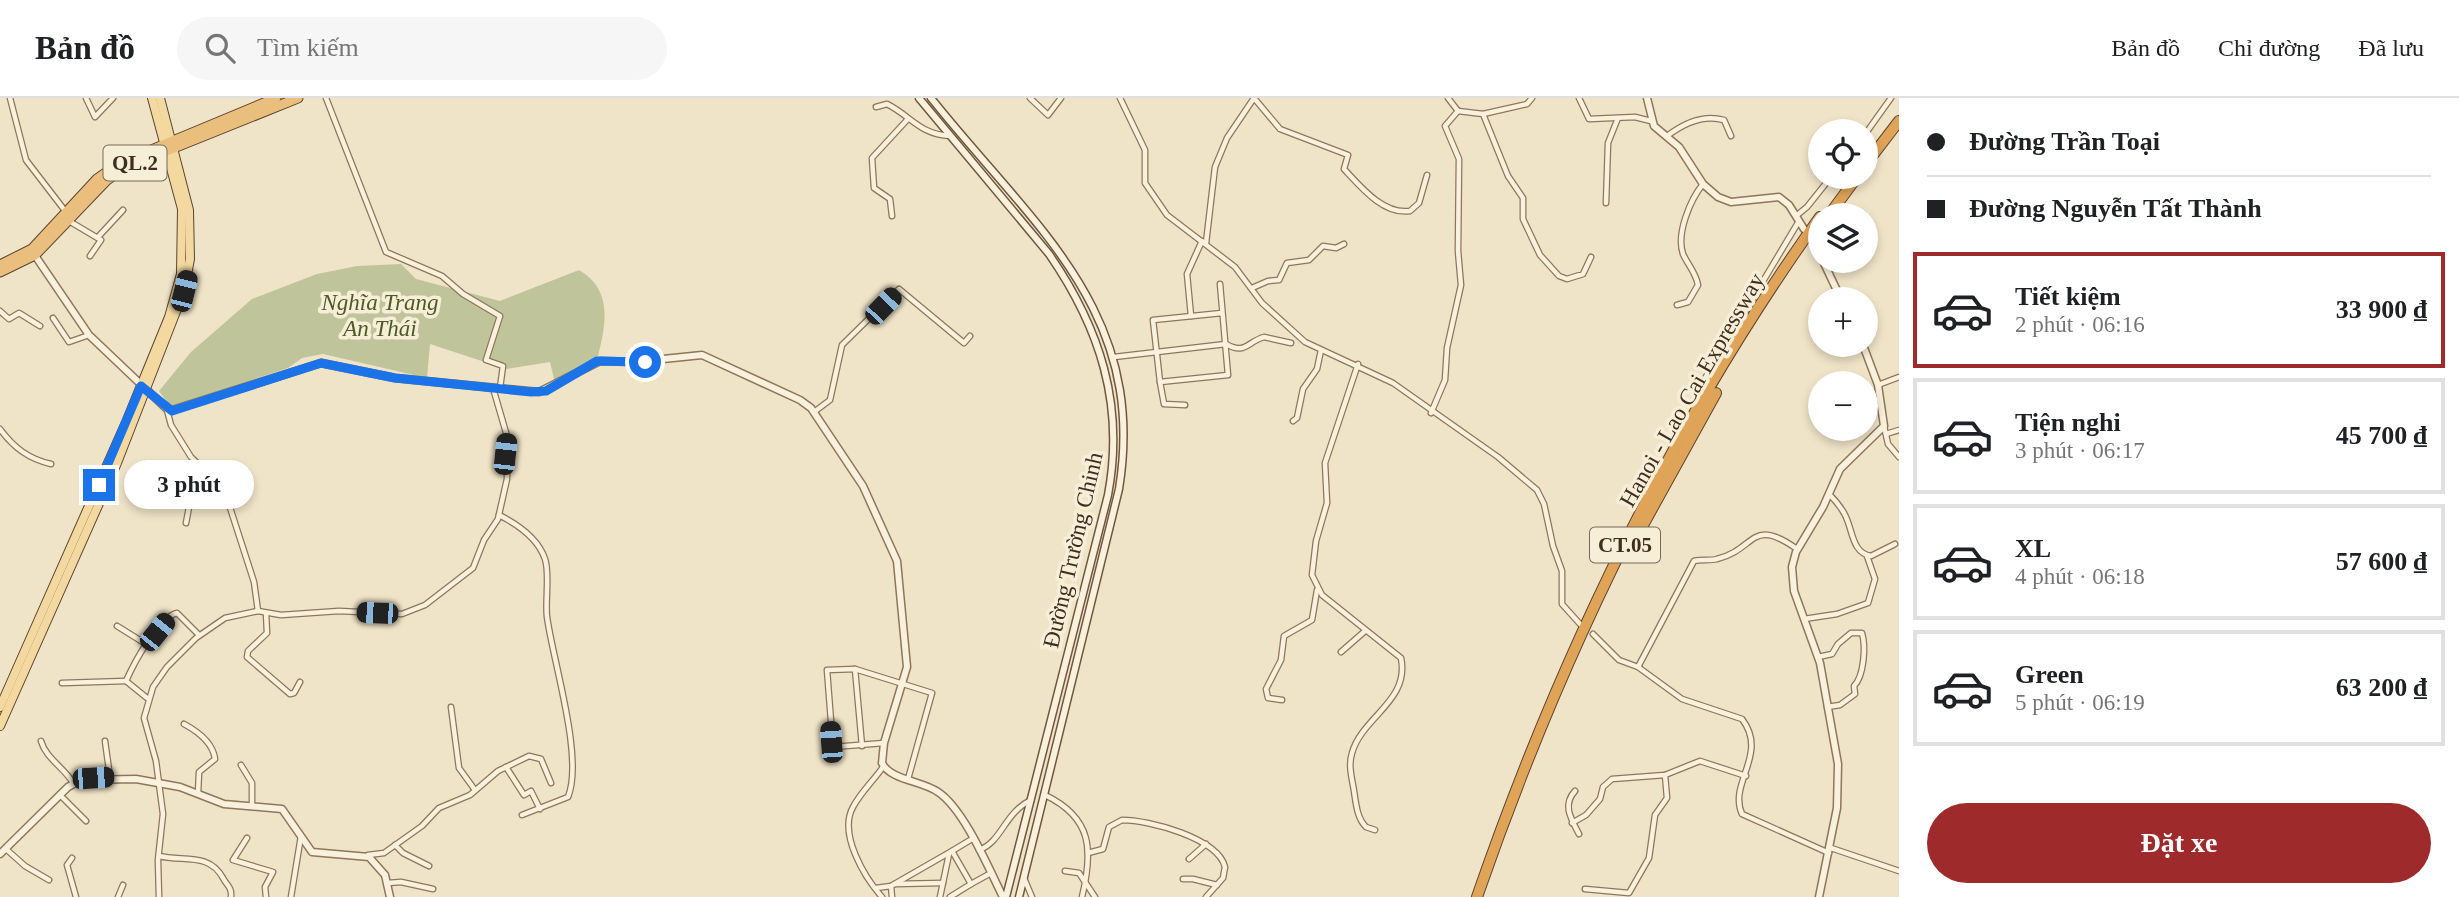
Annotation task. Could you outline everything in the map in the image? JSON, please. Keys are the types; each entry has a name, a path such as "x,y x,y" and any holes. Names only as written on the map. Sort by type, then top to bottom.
{"highway":[{"name":"QL.2","path":"169,145 276,98"},
{"name":"QL.2","path":"0,272 33,252 102,175 120,163 298,98"},
{"path":"1878,139 1899,113"},
{"path":"1878,148 1899,121"},
{"name":"Hanoi - Lao Cai Expressway","path":"1477,897 1546,715 1656,481 1735,348 1808,236"},
{"name":"Hanoi - Lao Cai Expressway","path":"1484,897 1553,714 1631,547 1729,371 1808,247"},
{"name":"QL.2","path":"0,265 33,252"}],"main road":[{"path":"152,98 169,145"},
{"path":"0,726 158,352 173,305 183,259 182,209 160,98"},
{"path":"0,707 143,388"}],"street":[{"path":"10,98 26,160 67,216 98,237 101,242 90,256"},
{"path":"86,98 96,117 113,98"},
{"path":"159,897 159,856 163,831 159,782 145,723 147,698 167,667 199,635 225,618 258,611 410,612 443,593 473,568 499,515 507,480 504,460 506,436 496,389 503,366 486,360 499,316 463,295 442,276 386,252 326,98"},
{"name":"Đường Trường Chinh","path":"919,98 1049,254 1089,323 1104,360 1113,407 1114,450 1109,486 1005,897"},
{"name":"Đường Trường Chinh","path":"931,98 1077,275 1099,318 1114,357 1124,420 1119,488 1019,897"},
{"path":"1030,98 1048,115 1061,98"},
{"path":"1120,98 1144,150 1143,173 1149,190 1167,215 1235,267 1262,303 1292,332 1321,349 1394,383 1432,413 1498,457 1537,491 1544,504 1553,546 1562,571 1562,604 1580,624"},
{"path":"1191,316 1187,276 1204,242 1216,167 1227,138 1254,98 1280,129 1348,155 1344,169 1363,190 1386,205 1410,211 1419,203 1427,175"},
{"path":"1448,98 1458,111 1483,114 1527,104 1532,98"},
{"path":"1579,98 1589,119 1635,117 1651,121 1685,155 1703,184 1728,202 1779,197 1804,229"},
{"path":"1647,98 1651,121"},
{"path":"1876,119 1891,98"},
{"path":"876,107 887,104 926,131 950,136"},
{"path":"1432,413 1445,380 1447,348 1461,285 1458,240 1460,159 1445,126 1458,111"},
{"path":"1483,114 1508,176 1523,197 1523,219 1540,255 1559,276 1567,279 1583,274 1591,257"},
{"path":"1667,136 1679,127 1707,117 1726,122 1731,136"},
{"path":"1606,203 1608,143 1618,118"},
{"path":"892,216 890,199 875,190 872,158 907,120"},
{"path":"1677,305 1688,302 1698,285 1683,254 1682,243 1693,197 1703,184"},
{"path":"1700,386 1798,218 1821,189"},
{"path":"98,237 123,210"},
{"path":"1252,288 1268,281 1279,280 1287,263 1307,261 1323,246 1336,248 1344,244"},
{"path":"33,252 89,335 167,410 176,434 204,470 224,489 254,582 258,611"},
{"path":"1160,382 1228,375 1220,284"},
{"path":"814,412 830,400 842,345 899,289 964,343 970,336"},
{"path":"0,311 9,319 19,313 40,326"},
{"path":"1185,405 1164,404 1153,320 1222,313"},
{"path":"53,318 69,342 89,335"},
{"path":"1089,323 1099,318"},
{"path":"1114,357 1226,344 1235,350 1244,349 1264,337 1291,343"},
{"path":"1293,421 1297,418 1303,389 1317,369 1321,349"},
{"path":"167,410 172,411 321,363 395,378 496,389 546,391 600,361 634,362 702,355 800,400 814,412 863,485 897,561 908,651 904,683 884,743 884,767 850,814 857,858 864,877 883,897"},
{"path":"1282,701 1268,698 1266,689 1279,664 1284,636 1312,620 1317,590 1312,575 1314,547 1326,503 1325,464 1358,364"},
{"path":"1899,377 1878,385 1888,444 1899,457"},
{"path":"0,429 22,453 34,460 51,464"},
{"path":"1819,897 1830,851 1839,783 1835,745 1818,657 1792,583 1793,558 1844,463 1885,430 1899,430"},
{"path":"186,523 190,502 204,470"},
{"path":"1109,486 1119,488"},
{"path":"1804,619 1837,614 1868,603 1875,579 1867,556 1855,544 1844,512 1829,494"},
{"path":"499,515 523,529 544,557 547,619 562,679 571,756 570,791 565,801 522,815"},
{"path":"1638,667 1695,561 1719,558 1762,534 1780,537 1797,549"},
{"path":"1867,556 1895,544"},
{"path":"1317,590 1365,631 1399,655 1402,663 1395,695 1359,740 1352,754 1351,773 1359,816 1366,827 1375,830"},
{"path":"126,681 146,645 174,612 199,635"},
{"path":"266,613 267,633 248,651 247,657 290,694 294,694 300,682"},
{"path":"117,626 146,645"},
{"path":"1341,652 1365,631"},
{"path":"1818,657 1832,654 1838,644 1851,633 1863,635 1861,678 1854,686 1855,694 1840,705 1826,707"},
{"path":"1593,634 1619,660 1638,667 1688,702 1728,712 1742,719 1749,733 1752,749 1740,798 1742,814 1830,851 1899,871"},
{"path":"884,743 835,748 831,742 826,673 830,669 855,669 930,692 932,695 908,779"},
{"path":"855,669 862,746"},
{"path":"62,683 126,681 147,698"},
{"path":"451,707 458,768 474,790"},
{"path":"184,724 196,731 214,751 215,759 200,772 198,794"},
{"path":"41,741 46,754 65,770 73,783"},
{"path":"105,741 110,777"},
{"path":"49,880 3,852 73,783 110,777 159,782 224,804 282,809 309,850 315,853 368,856 384,853 425,824 439,808 474,790 506,767 528,756 537,757 551,783"},
{"path":"1572,823 1586,815 1609,781 1665,775 1700,761 1746,776"},
{"path":"241,765 252,783 252,805"},
{"path":"506,767 524,795 531,791 540,808"},
{"path":"884,767 944,796 1005,897"},
{"path":"1585,889 1629,893 1648,858 1655,815 1667,798 1665,775"},
{"path":"1575,791 1567,804 1572,823 1579,834"},
{"path":"60,795 86,821"},
{"path":"1045,795 1066,806 1082,824 1087,853 1087,885 1082,897"},
{"path":"978,850 990,845 1005,819 1031,800"},
{"path":"1087,853 1102,849 1109,827 1122,820 1171,831 1206,844 1217,851 1225,864 1225,874 1206,897"},
{"path":"291,897 301,835"},
{"path":"247,838 233,860 273,872 265,887 266,897"},
{"path":"893,885 972,839"},
{"path":"1020,841 1033,844"},
{"path":"1189,859 1206,844"},
{"path":"395,845 403,853 429,866"},
{"path":"940,897 951,852"},
{"path":"951,852 971,884"},
{"path":"159,856 191,859 215,865 231,887 230,897"},
{"path":"368,856 383,873 390,897"},
{"path":"72,858 67,864 76,897"},
{"path":"938,860 946,866"},
{"path":"1065,871 1078,872 1095,897"},
{"path":"950,897 991,873"},
{"path":"1024,878 1032,897"},
{"path":"1182,879 1193,879 1217,886"},
{"path":"388,883 401,882 433,890"},
{"path":"875,888 943,883"},
{"path":"118,897 122,885"},
{"path":"892,897 893,885"}],"green space":[{"name":"Nghĩa Trang An Thái","path":"401,264 416,279 500,301 579,270 590,278 602,298 604,320 598,356 555,383 550,362 506,369 430,344 427,378 323,354 302,358 288,368 171,407 159,391 191,352 252,299 317,274 357,266"}],"route":[{"path":"99,485 141,386 167,410 172,411 321,363 395,378 539,392 546,391 597,361 645,362"}]}
